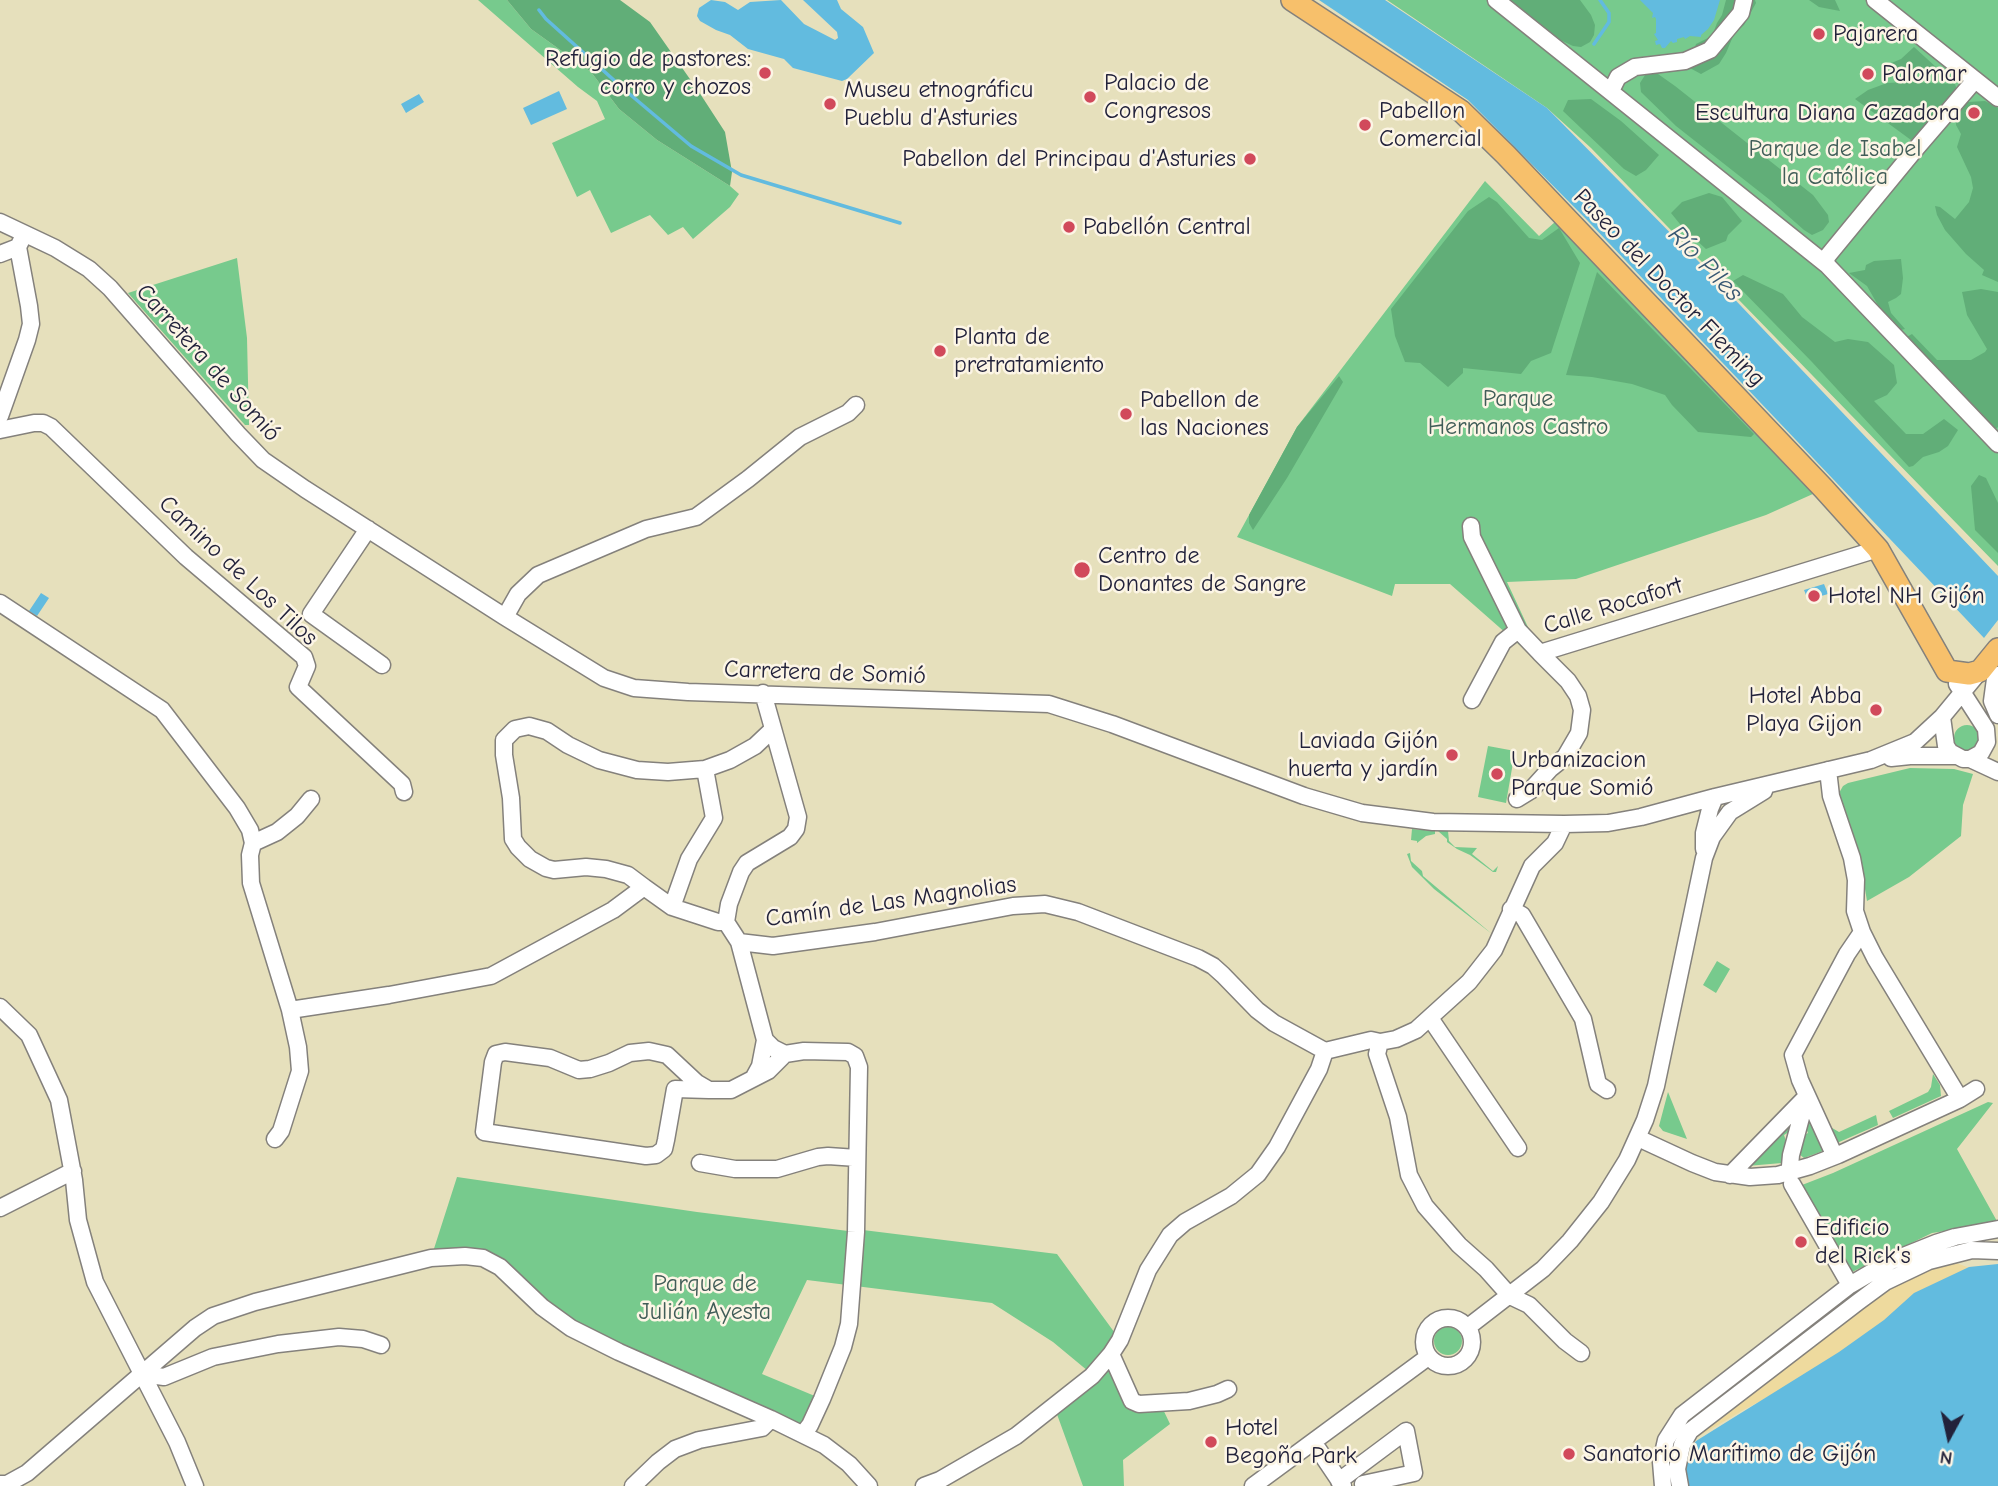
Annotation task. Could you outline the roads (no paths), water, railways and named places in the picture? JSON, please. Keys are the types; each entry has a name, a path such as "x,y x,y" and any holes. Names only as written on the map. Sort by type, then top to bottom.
{"main road":[{"name":"Paseo del Doctor Fleming","path":"1292,0 1461,111 1506,155 1816,480 1878,549 1947,671"},
{"path":"1947,671 1989,673 1998,649"}],"street":[{"path":"1496,0 1827,265 1998,444"},
{"path":"1611,92 1618,77 1635,67 1685,61 1710,50 1741,13 1744,0"},
{"path":"1875,0 1998,98"},
{"path":"1827,265 1826,258 1975,80"},
{"name":"Carretera de Somió","path":"0,222 21,241 55,248 89,269 110,288 263,460 604,678 634,688 1049,704 1112,724 1304,796 1362,813 1433,822 1608,823 1785,781"},
{"path":"0,254 21,241 31,324 0,416"},
{"path":"505,617 518,594 538,575 646,529 696,517 748,480 800,437 848,413 856,405"},
{"name":"Camino de Los Tilos","path":"0,430 34,423 51,427 186,558 304,657 307,666 298,687 402,784 404,792"},
{"path":"1471,526 1472,537 1518,630 1539,653"},
{"path":"368,529 311,614 382,665"},
{"name":"Calle Rocafort","path":"1517,799 1530,791 1565,757 1579,733 1582,710 1578,696 1569,681 1539,653 1878,549"},
{"path":"0,603 162,710 237,808 250,830 253,842 250,855 251,883 290,1010 300,1071 281,1132 275,1139"},
{"path":"1472,700 1503,642 1518,630"},
{"path":"1708,835 1744,802 1785,781 1871,760 1910,756 1976,757 1985,748 1985,730 1947,671"},
{"path":"1947,671 1945,739 1950,752 1998,772"},
{"path":"1871,760 1915,742 1962,693 1989,673"},
{"path":"1989,673 1995,679 1992,701 1998,715"},
{"path":"1989,673 1977,684 1977,708 1998,758"},
{"path":"763,693 798,817 796,829 790,836 747,863 729,904 726,922 718,922 672,907 628,875 586,867 554,870 537,864 524,855 513,839 504,740 515,729 529,726 547,731 599,760 636,770 668,772 705,769 730,760 755,746 773,729"},
{"path":"672,907 689,859 713,818 705,769"},
{"path":"1828,770 1831,796 1850,847 1856,880 1855,911 1862,932 1960,1099"},
{"path":"1468,1327 1543,1269 1570,1241 1601,1202 1627,1160 1656,1086 1708,835 1716,809 1716,797"},
{"path":"253,842 277,832 297,816 311,799"},
{"path":"1665,811 1691,814 1708,835"},
{"path":"924,1486 1016,1436 1091,1376 1111,1354 1124,1331 1148,1270 1170,1235 1185,1222 1231,1196 1258,1174 1277,1147 1319,1069 1325,1051 1371,1040 1380,1042 1396,1039 1416,1030 1469,982 1494,950 1532,866 1555,843 1564,824"},
{"path":"290,1010 491,976 613,910 644,887"},
{"name":"Camín de Las Magnolias","path":"726,922 739,942 773,946 875,932 1013,906 1045,904 1078,912 1198,958 1213,966 1257,1010 1274,1023 1325,1051"},
{"path":"1511,909 1522,915 1583,1019 1598,1084 1607,1090"},
{"path":"1832,1150 1807,1096 1793,1055 1847,954 1862,932"},
{"path":"739,942 765,1040 760,1066 754,1077"},
{"path":"0,1007 29,1035 59,1100 73,1171 78,1220 95,1282 177,1442 195,1486"},
{"path":"1430,1018 1518,1148"},
{"path":"765,1040 785,1054 804,1051 848,1052 855,1056 859,1067 856,1232 849,1324 843,1347 822,1399 803,1434"},
{"path":"1380,1042 1377,1054 1398,1117 1409,1175 1424,1206 1510,1296 1529,1305 1564,1341 1581,1353"},
{"path":"677,1065 664,1149 656,1155 646,1156 484,1132 492,1062 496,1054 505,1052 550,1058 579,1070 609,1063 630,1053 649,1051 667,1055 697,1083 709,1090"},
{"path":"675,1089 731,1090 768,1071 785,1054"},
{"path":"1637,1138 1702,1167 1730,1175 1768,1176 1797,1171 1838,1155 1960,1099 1976,1089"},
{"path":"1790,1166 1807,1096"},
{"path":"1730,1175 1807,1096"},
{"path":"700,1163 736,1169 777,1169 828,1156 857,1158"},
{"path":"0,1208 73,1171"},
{"path":"1792,1184 1850,1285"},
{"path":"1663,1486 1661,1462 1666,1440 1682,1415 1850,1285 1891,1261 1936,1242 1998,1229"},
{"path":"1680,1486 1677,1469 1682,1445 1690,1431 1858,1301 1885,1283 1929,1261 1972,1250 1998,1251"},
{"path":"5,1485 27,1473 195,1328 213,1316 255,1302 431,1258 464,1256 483,1258 500,1267 542,1307 571,1328 824,1445 849,1464 869,1486"},
{"path":"1452,1317 1468,1327 1472,1339 1471,1350 1457,1365 1448,1367 1437,1364 1428,1357 1423,1338 1433,1321 1452,1317"},
{"path":"142,1374 163,1377 213,1357 338,1337 363,1339 381,1345"},
{"path":"1111,1354 1132,1401 1139,1404 1189,1401 1228,1389"},
{"path":"1253,1486 1428,1357"},
{"path":"633,1486 675,1450 699,1440 762,1428 771,1419"},
{"path":"1318,1449 1341,1483 1359,1466 1406,1431 1414,1473 1363,1485 1359,1466"}],"water":[{"path":"711,0 725,2 738,10 750,2 781,0 804,24 835,40 838,38 837,32 803,0 837,0 841,9 863,27 874,53 842,81 793,68 784,59 748,49 730,35 700,21 697,16 699,8"},
{"path":"1319,0 1385,0 1547,108 1702,265 1998,576 1998,620 1984,638 1587,220 1468,100"},
{"path":"1640,0 1720,0 1714,20 1701,37 1684,37 1677,39 1677,42 1671,41 1662,48 1660,44 1656,45 1655,41 1658,40 1654,34 1656,19 1652,18 1653,13"},
{"path":"559,91 567,109 531,125 523,108"},
{"path":"419,94 424,102 406,113 401,104"},
{"path":"1824,584 1828,594 1808,600 1804,590"},
{"path":"41,593 49,598 37,616 29,611"},
{"path":"1998,1264 1998,1486 1689,1486 1684,1469 1688,1453 1696,1441 1839,1352 1884,1320 1914,1293 1969,1267"}],"waterway":[{"path":"1594,44 1609,22 1609,13 1600,0"},
{"path":"539,10 626,91 691,146 741,175 900,223"}],"place":[{"name":"Pajarera","path":"1819,34"},
{"name":"Refugio de pastores: corro y chozos","path":"765,73"},
{"name":"Palomar","path":"1868,74"},
{"name":"Palacio de Congresos","path":"1090,97"},
{"name":"Museu etnográficu Pueblu d'Asturies","path":"830,104"},
{"name":"Escultura Diana Cazadora","path":"1974,113"},
{"name":"Pabellon Comercial","path":"1365,125"},
{"name":"Pabellon del Principau d'Asturies","path":"1250,159"},
{"name":"Pabellón Central","path":"1069,227"},
{"name":"Planta de pretratamiento","path":"940,351"},
{"name":"Pabellon de las Naciones","path":"1126,414"},
{"name":"Centro de Donantes de Sangre","path":"1082,570"},
{"name":"Hotel NH Gijón","path":"1814,596"},
{"name":"Hotel Abba Playa Gijon","path":"1876,710"},
{"name":"Laviada Gijón huerta y jardín","path":"1452,755"},
{"name":"Urbanizacion Parque Somió","path":"1497,774"},
{"name":"Edificio del Rick's","path":"1801,1242"},
{"name":"Hotel Begoña Park","path":"1211,1442"},
{"name":"Sanatorio Marítimo de Gijón","path":"1569,1454"}],"park label":[{"name":"Parque de Isabel la Católica","path":"1835,163"},
{"name":"Parque Hermanos Castro","path":"1518,413"},
{"name":"Parque de Julián Ayesta","path":"705,1298"}],"water label":[{"name":"Río Piles","path":"1705,264"}]}
